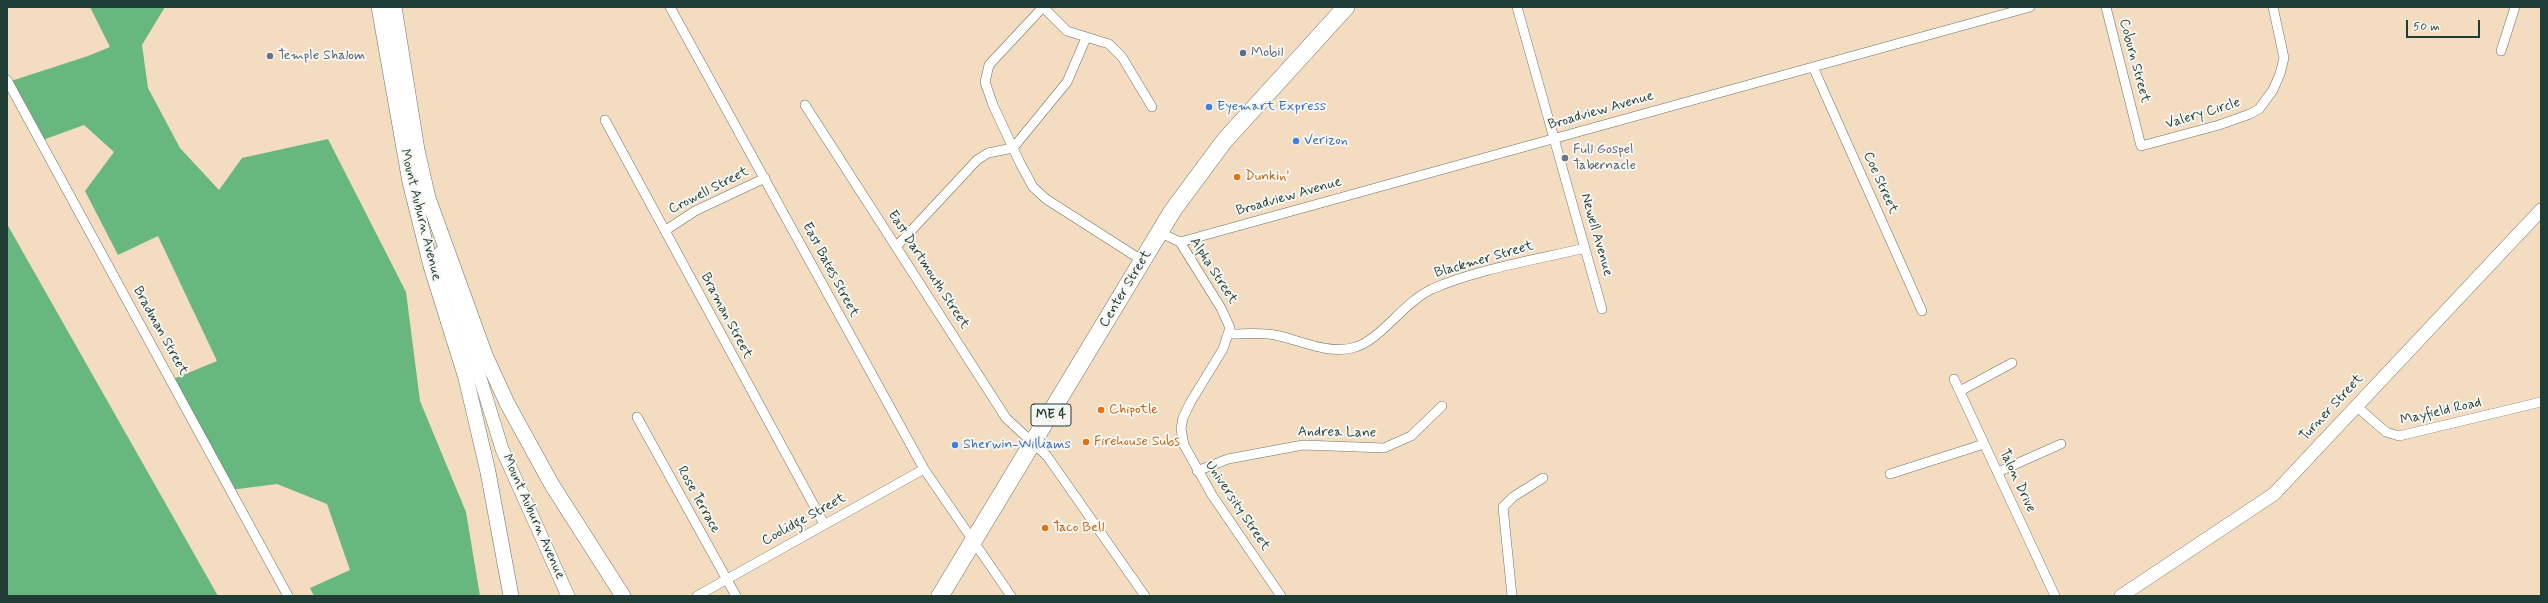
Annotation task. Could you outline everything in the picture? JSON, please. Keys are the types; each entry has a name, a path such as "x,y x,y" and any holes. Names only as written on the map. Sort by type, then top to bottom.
{"highway":[{"name":"Center Street","path":"940,596 974,542 1173,210 1225,140 1346,7"}],"main road":[{"name":"Mount Auburn Avenue","path":"379,7 410,182 431,266 455,340 490,414 526,506 568,596"},
{"name":"Mount Auburn Avenue","path":"394,7 417,150 428,198 453,295 490,414"},
{"path":"428,198 477,334 507,403 552,485 623,596"},
{"name":"Turner Street","path":"2121,596 2209,539 2274,494 2541,210"},
{"path":"455,340 466,378 488,472 511,596"}],"street":[{"name":"East Bates Street","path":"670,7 765,178 871,376 924,469 1011,596"},
{"path":"1143,261 1046,199 1033,187 993,106 985,82 989,65 1043,7 1067,31 1109,44 1122,57 1152,107"},
{"name":"Newell Avenue","path":"1517,7 1602,309"},
{"name":"Broadview Avenue","path":"1180,242 2030,7"},
{"name":"Coburn Street","path":"2106,7 2142,146"},
{"name":"Valery Circle","path":"2142,146 2219,125 2250,114 2259,109 2273,90 2280,74 2284,58 2273,7"},
{"path":"2501,51 2515,7"},
{"path":"896,247 977,160 988,154 1013,148 1067,82 1086,38"},
{"name":"Coe Street","path":"1813,67 1922,311"},
{"name":"Bradman Street","path":"7,80 288,596"},
{"name":"East Dartmouth Street","path":"806,105 1006,418 1047,456 1145,596"},
{"name":"Braman Street","path":"605,120 666,230 764,416 824,524"},
{"name":"Crowell Street","path":"666,230 695,210 765,178"},
{"name":"Alpha Street","path":"1160,233 1180,242 1227,319 1230,334"},
{"name":"Blackmer Street","path":"1230,334 1264,333 1320,347 1353,348 1368,342 1409,303 1432,289 1470,276 1585,248"},
{"name":"University Street","path":"1230,334 1224,349 1190,403 1181,427 1184,445 1197,471 1281,596"},
{"path":"1960,391 2012,364"},
{"name":"Talon Drive","path":"1954,379 2056,596"},
{"name":"Mayfield Road","path":"2356,406 2382,429 2399,436 2541,402"},
{"name":"Andrea Lane","path":"1197,471 1228,459 1303,445 1384,448 1412,436 1442,406"},
{"name":"Rose Terrace","path":"637,417 736,596"},
{"path":"1890,474 1984,444"},
{"path":"1998,472 2061,444"},
{"name":"Coolidge Street","path":"697,596 924,469"},
{"path":"1512,596 1503,507 1513,497 1543,478"}],"green space":[{"path":"90,7 165,7 142,45 148,88 180,148 219,190 242,158 328,139 406,292 420,401 466,512 480,596 314,596 310,588 350,570 327,504 277,484 230,490 171,380 217,361 158,236 118,255 85,191 114,152 84,125 40,141 8,82 88,56 110,47"},
{"path":"7,224 218,596 7,596"}],"place":[{"name":"Mobil","path":"1243,53"},
{"name":"Temple Shalom","path":"270,56"},
{"name":"Eyemart Express","path":"1209,107"},
{"name":"Verizon","path":"1296,141"},
{"name":"Full Gospel Tabernacle","path":"1565,158"},
{"name":"Dunkin'","path":"1237,177"},
{"name":"Chipotle","path":"1101,410"},
{"name":"Firehouse Subs","path":"1086,442"},
{"name":"Sherwin-Williams","path":"955,445"},
{"name":"Taco Bell","path":"1045,528"}]}
